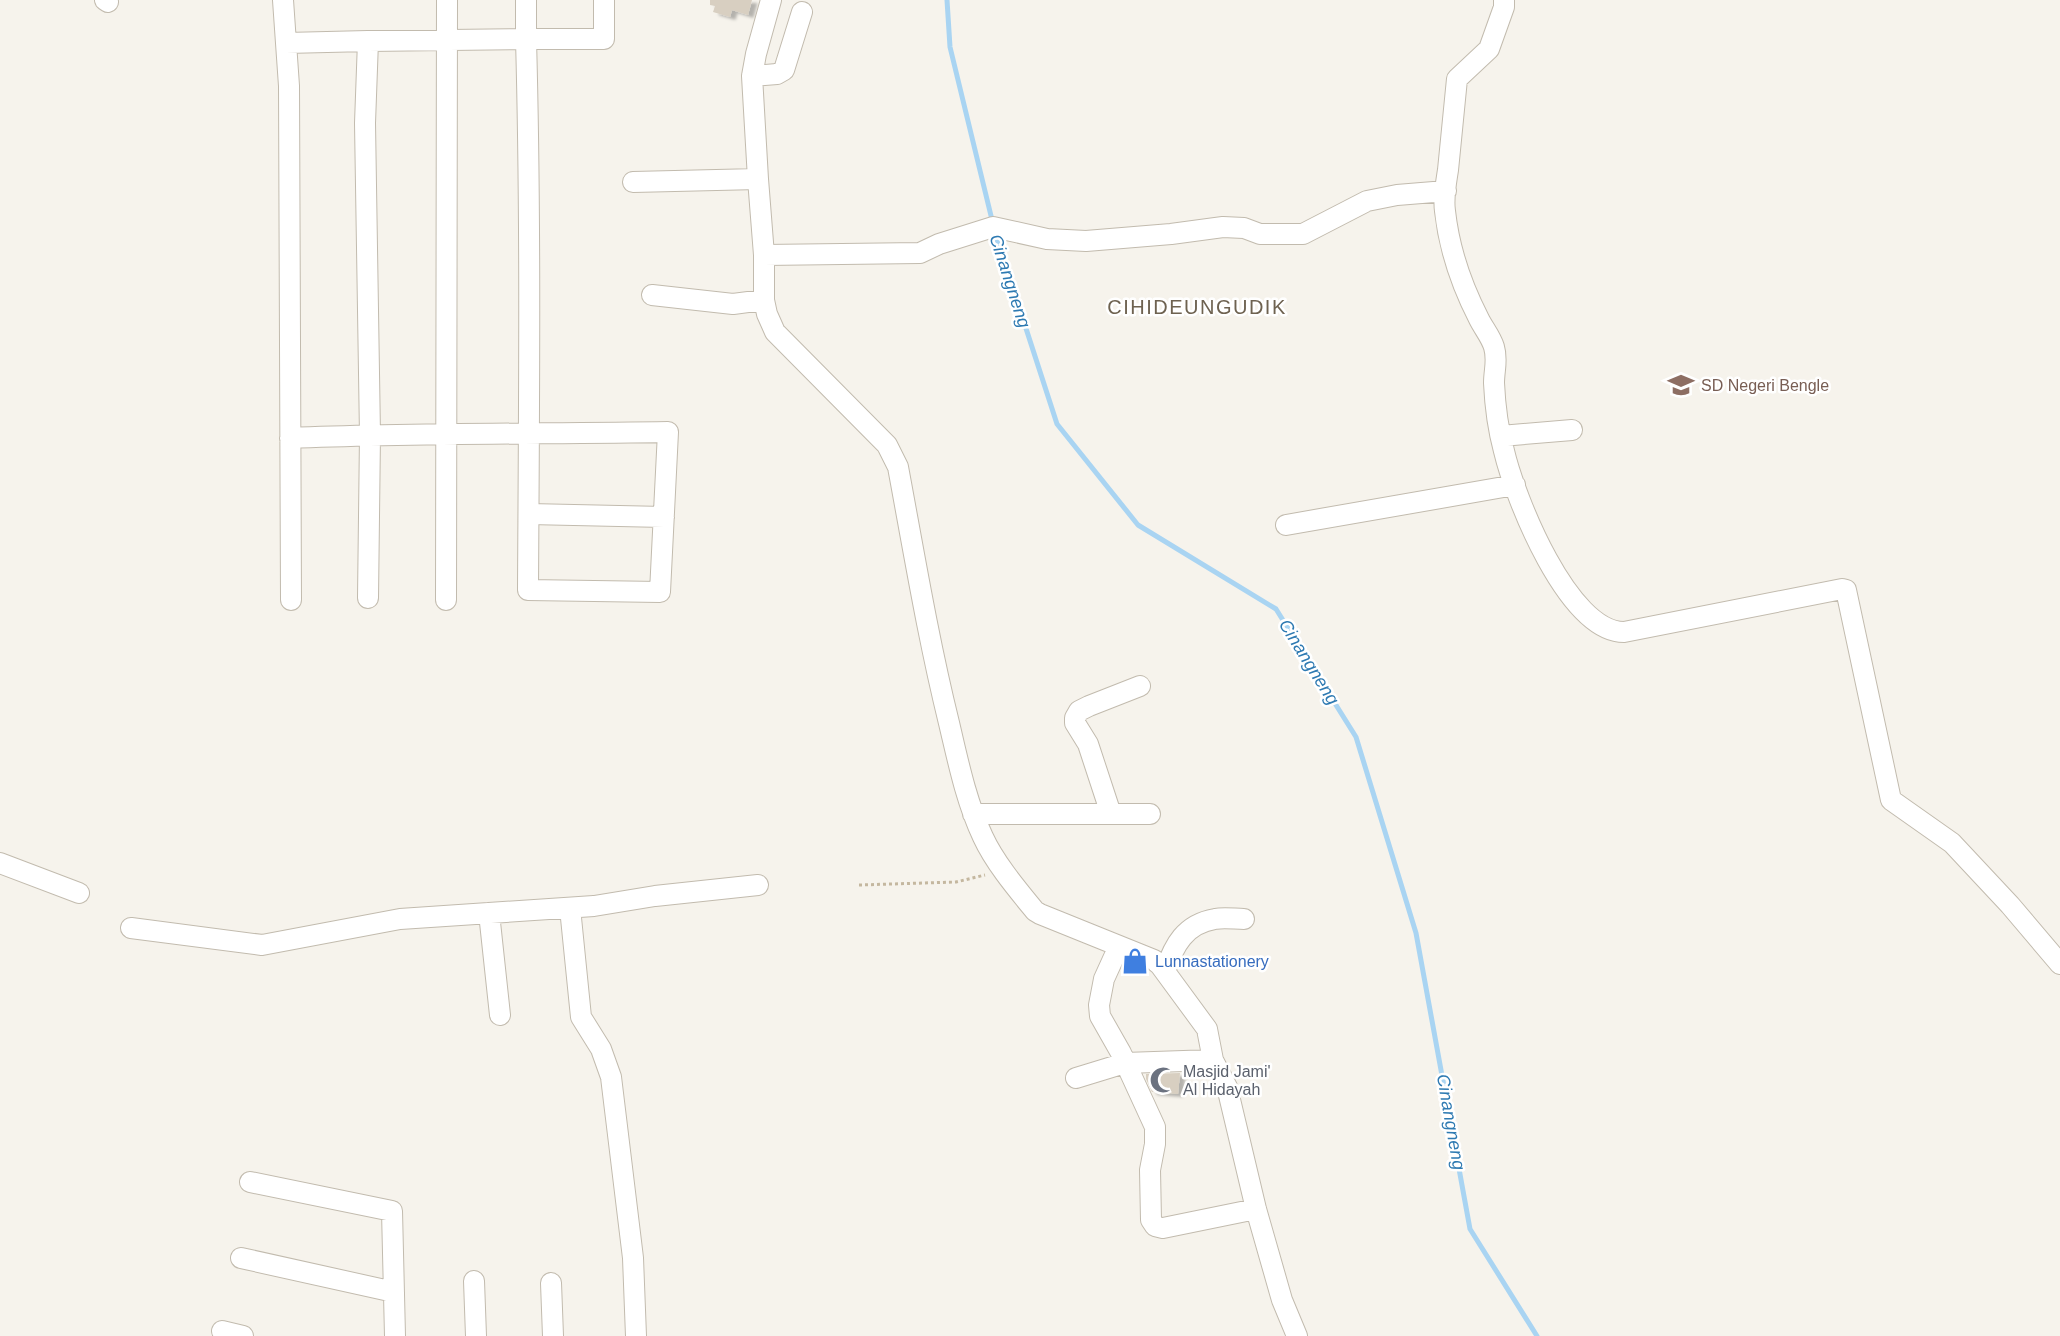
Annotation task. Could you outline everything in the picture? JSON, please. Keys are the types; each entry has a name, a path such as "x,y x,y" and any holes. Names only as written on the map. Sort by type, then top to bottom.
{"street":[{"path":"283,0 289,86 291,600"},
{"path":"447,0 447,600"},
{"path":"290,438 370,435 447,435 529,434 668,432 660,592 528,590 529,514 529,434 530,168 526,0"},
{"path":"286,43 368,40 604,39 604,0"},
{"path":"771,0 752,76 764,255 764,300 773,329 887,445 898,467 936,672 974,814 982,836 1000,867 1035,911 1154,960 1165,971 1207,1029 1214,1060 1227,1087 1256,1209 1282,1300 1297,1336"},
{"path":"1504,0 1504,7 1489,49 1457,80 1444,208 1453,256 1479,319 1493,343 1497,364 1494,380 1504,452 1546,561 1567,592 1592,618 1615,632 1846,590 1890,798 1894,804 1952,843 2010,905 2060,964"},
{"path":"752,76 777,74 784,70 802,12"},
{"path":"368,40 365,123 370,435 368,598"},
{"path":"633,182 758,179"},
{"path":"764,255 920,253 939,244 993,227 1047,238 1086,241 1223,227 1244,228 1260,234 1303,234 1367,201 1397,195 1446,191"},
{"path":"652,295 733,304 764,300"},
{"path":"1501,436 1572,430"},
{"path":"1286,525 1515,485"},
{"path":"529,514 664,517"},
{"path":"1111,814 1089,744 1075,723 1075,718 1078,711 1140,686"},
{"path":"974,814 1150,814"},
{"path":"0,863 80,893"},
{"path":"131,928 262,945 400,919 594,906 655,896 758,885"},
{"path":"570,908 581,1017 601,1049 611,1077 633,1258 636,1336"},
{"path":"489,913 500,1015"},
{"path":"1165,971 1178,940 1199,924 1215,919 1244,919"},
{"path":"1119,946 1104,979 1099,1005 1100,1016 1155,1126 1150,1180 1151,1220 1155,1226 1163,1228 1256,1209"},
{"path":"1076,1078 1125,1063 1214,1060"},
{"path":"250,1182 392,1212 396,1336"},
{"path":"240,1257 394,1292"},
{"path":"474,1281 476,1336"},
{"path":"551,1283 553,1336"},
{"path":"222,1331 243,1336"}],"path":[{"path":"859,885 956,882 982,877 1000,867"}],"building":[{"path":"710,0 752,0 748,15 732,10 730,17 713,12 715,6 710,5"},
{"name":"Masjid Jami' Al Hidayah","path":"1180,1073 1178,1094 1152,1092 1146,1079 1146,1074"}],"waterway":[{"name":"Cinangneng","path":"947,0 950,47 993,224"},
{"name":"Cinangneng","path":"995,233 1057,424 1138,525 1276,609 1356,737 1416,933 1470,1229 1537,1336"}],"place":[{"name":"SD Negeri Bengle","path":"1681,385"},
{"name":"Lunnastationery","path":"1135,961"},
{"name":"Masjid Jami' Al Hidayah","path":"1163,1080"}],"district":[{"name":"CIHIDEUNGUDIK","path":"1197,307"}]}
